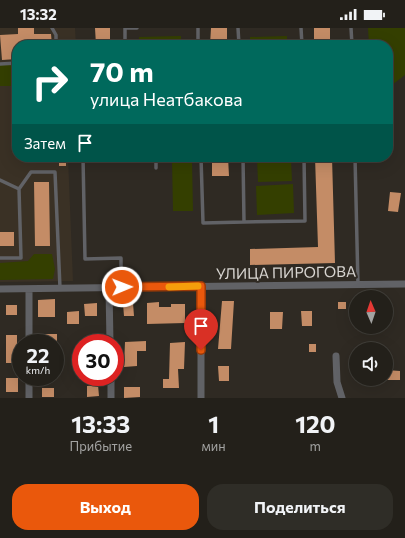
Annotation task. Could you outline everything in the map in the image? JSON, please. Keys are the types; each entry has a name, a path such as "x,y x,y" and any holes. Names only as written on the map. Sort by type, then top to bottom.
{"street":[{"name":"УЛИЦА ПИРОГОВА","path":"0,289 405,284"},
{"path":"201,286 201,398"},
{"path":"109,288 110,334"},
{"path":"29,289 29,334"},
{"path":"336,356 337,382 342,398"},
{"path":"29,386 29,398"},
{"path":"111,386 111,398"}],"lane":[{"path":"52,28 56,35 56,40"},
{"path":"126,40 125,28 137,28"},
{"path":"198,28 198,40"},
{"path":"238,28 239,40"},
{"path":"301,28 302,40"},
{"path":"351,28 352,40"},
{"path":"0,64 12,63"},
{"path":"83,162 85,259 121,258 122,287"},
{"path":"156,162 156,168"},
{"path":"200,162 203,223 305,221 304,162"},
{"path":"243,162 244,222"},
{"path":"355,162 358,284"},
{"path":"0,258 20,258 19,189 31,172 55,172 60,289"},
{"path":"0,180 19,189"}],"shaded area":[{"path":"0,28 75,28 76,40 12,40 12,162 68,162 73,281 0,282"}],"green space":[{"path":"368,28 405,28 405,75 393,84 393,40 369,40"},
{"path":"181,36 181,40 139,40 139,37"},
{"path":"287,36 287,40 250,40 250,37"},
{"path":"0,65 12,65 12,86 0,86"},
{"path":"172,162 192,162 193,211 173,211"},
{"path":"257,162 291,162 292,181 258,182"},
{"path":"293,184 294,213 257,215 256,186"},
{"path":"34,254 52,254 55,269 53,279 0,280 0,263 28,261"}],"building":[{"path":"18,28 34,28 34,34 51,34 52,40 12,40 12,59 2,60 0,35 18,34"},
{"path":"95,28 110,28 110,40 96,40"},
{"path":"211,28 227,28 227,40 210,40"},
{"path":"314,28 330,28 330,40 314,40"},
{"path":"59,162 66,162 66,166 59,166"},
{"path":"212,162 228,162 229,176 212,176"},
{"path":"315,162 332,162 335,263 250,265 250,249 318,247"},
{"path":"34,182 49,182 50,246 35,246"},
{"path":"390,192 401,193 398,212 388,211"},
{"path":"0,232 14,232 14,246 0,246"},
{"path":"55,299 55,317 38,317 38,300"},
{"path":"222,301 234,301 231,349 218,349"},
{"path":"159,302 159,307 171,307 171,304 185,304 185,323 147,324 147,303"},
{"path":"338,302 346,302 346,309 338,309"},
{"path":"97,303 97,316 85,316 84,304"},
{"path":"133,303 134,316 124,316 123,304"},
{"path":"6,305 17,305 17,315 6,315"},
{"path":"79,311 79,324 67,324 67,312"},
{"path":"301,311 312,311 312,326 302,326"},
{"path":"270,312 283,312 282,329 270,329"},
{"path":"6,335 12,335 12,363 6,363"},
{"path":"146,341 146,351 137,351 137,366 124,367 125,342"},
{"path":"185,342 184,369 178,369 179,388 163,388 163,379 169,379 170,343"},
{"path":"309,344 316,344 316,352 309,352"},
{"path":"218,366 229,366 229,381 219,381"},
{"path":"393,370 400,371 400,380 393,380"},
{"path":"6,378 12,378 12,386 18,386 18,392 6,392"},
{"path":"87,386 98,386 99,396 87,397"},
{"path":"124,387 140,387 140,397 124,398"},
{"path":"42,388 54,388 54,397 42,397"}],"slow traffic":[{"path":"169,287 198,286"}],"route":[{"path":"122,287 201,286 201,350"}]}
